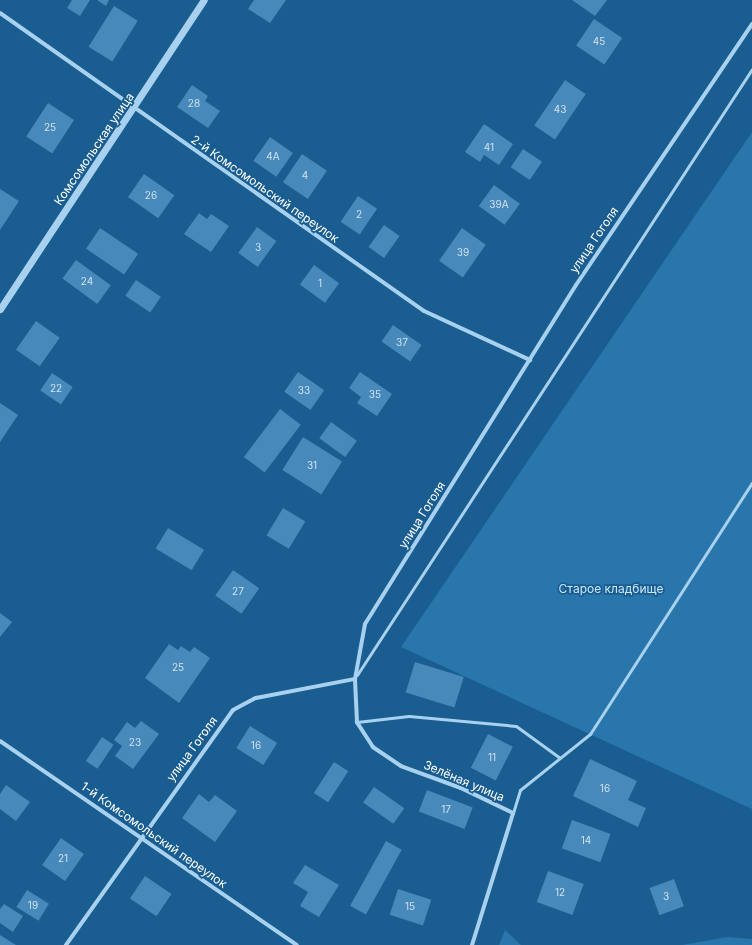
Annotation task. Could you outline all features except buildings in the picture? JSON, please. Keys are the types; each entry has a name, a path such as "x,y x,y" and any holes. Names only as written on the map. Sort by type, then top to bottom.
{"street":[{"name":"Комсомольская улица","path":"0,309 134,110 204,0"},
{"name":"2-й Комсомольский переулок","path":"0,13 134,110 424,311 530,360"},
{"name":"улица Гоголя","path":"66,945 140,838 233,710 256,698 355,679 365,624 576,285 752,24"},
{"name":"Зелёная улица","path":"355,679 357,722 373,747 401,766 461,788 513,813 472,945"},
{"name":"1-й Комсомольский переулок","path":"0,741 297,945"}],"lane":[{"path":"355,679 752,69"},
{"path":"513,813 520,790 590,734 752,483"},
{"path":"357,722 409,716 516,726 560,758"}],"green space":[{"name":"Старое кладбище","path":"752,132 752,809 401,647"},
{"path":"505,930 521,945 499,945"},
{"path":"728,937 752,939 752,945 682,945"}]}
